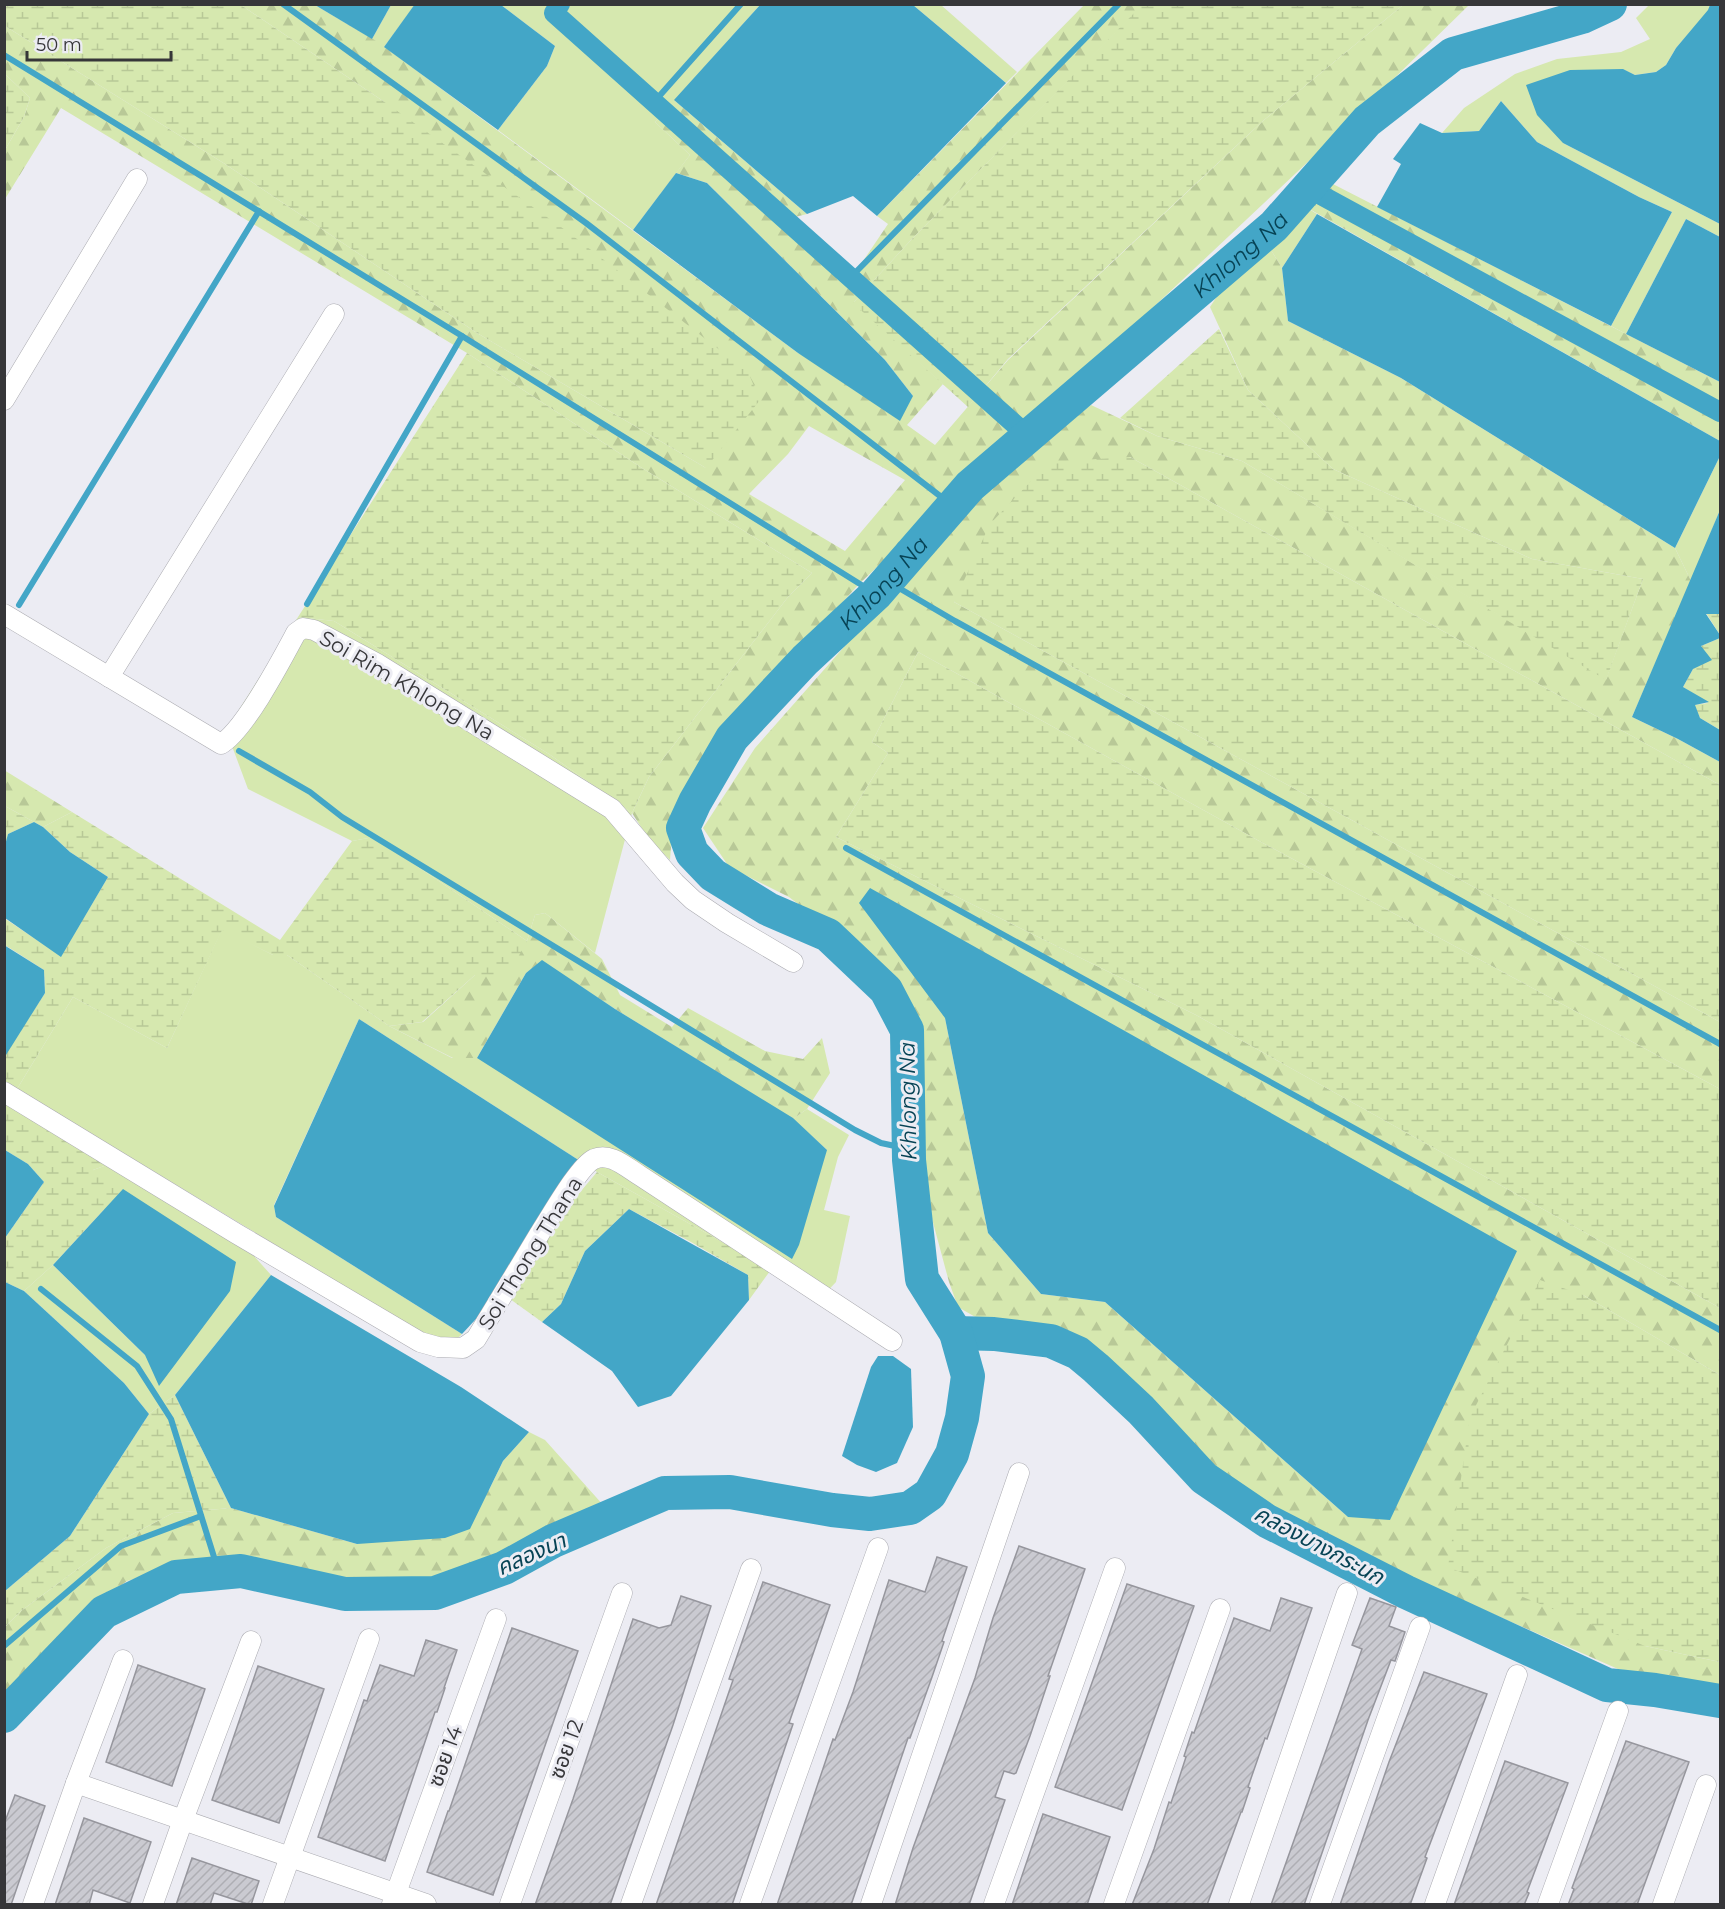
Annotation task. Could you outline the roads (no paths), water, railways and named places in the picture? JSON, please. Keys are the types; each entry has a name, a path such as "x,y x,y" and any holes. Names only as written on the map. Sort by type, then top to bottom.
{"street":[{"path":"4,400 138,179"},
{"path":"109,677 334,314"},
{"name":"Soi Rim Khlong Na","path":"4,614 220,744 231,737 246,717 296,633 303,628 314,630 376,663 612,809 669,876 693,900 793,962"},
{"name":"Soi Thong Thana","path":"4,1092 237,1234 420,1342 429,1345 463,1348 476,1339 567,1190 587,1164 594,1159 602,1158 610,1158 639,1175 892,1341"},
{"path":"871,1905 1019,1473"},
{"path":"750,1905 878,1548"},
{"path":"993,1905 1115,1568"},
{"path":"631,1905 751,1569"},
{"name":"ซอย 12","path":"510,1905 622,1593"},
{"path":"1239,1905 1347,1593"},
{"path":"1114,1905 1220,1609"},
{"name":"ซอย 14","path":"393,1899 496,1619"},
{"path":"1320,1905 1420,1627"},
{"path":"273,1905 369,1639"},
{"path":"153,1905 251,1641"},
{"path":"33,1905 123,1660"},
{"path":"1435,1905 1517,1675"},
{"path":"1548,1905 1618,1710"},
{"path":"76,1783 289,1857 393,1899 426,1905"},
{"path":"1663,1905 1706,1785"}],"water":[{"path":"415,4 501,5 555,46 547,66 498,130 384,47"},
{"path":"315,5 391,5 372,39"},
{"path":"760,5 913,5 1006,83 877,216 853,196 807,214 674,100"},
{"path":"1710,5 1720,5 1720,224 1563,143 1537,115 1526,85 1570,70 1623,69 1635,75 1656,72 1666,65 1676,48"},
{"path":"1501,101 1537,142 1639,197 1672,212 1611,326 1377,207 1401,164 1393,159 1420,123 1442,133 1479,131"},
{"path":"676,173 707,183 885,360 913,396 900,421 798,353 633,230"},
{"path":"1317,214 1720,441 1720,456 1675,548 1401,378 1288,321 1282,268"},
{"path":"1686,219 1720,237 1720,382 1626,334"},
{"path":"1720,510 1720,614 1706,614 1720,638 1701,646 1712,660 1693,669 1683,687 1709,702 1695,705 1700,718 1720,730 1720,762 1632,717"},
{"path":"34,822 43,827 70,852 108,877 61,957 5,918 4,849 8,834"},
{"path":"870,888 1517,1251 1390,1520 1348,1517 1105,1302 1041,1294 988,1233 945,1018 859,903"},
{"path":"4,945 44,970 45,993 6,1055 4,1054"},
{"path":"542,960 615,1009 793,1118 827,1150 799,1245 792,1259 477,1058 526,973"},
{"path":"359,1019 580,1161 476,1319 462,1334 276,1217 274,1206"},
{"path":"5,1150 28,1164 44,1182 5,1238"},
{"path":"123,1189 236,1262 230,1291 159,1386 145,1355 53,1265"},
{"path":"629,1209 748,1275 749,1300 671,1396 638,1407 612,1371 542,1322 561,1304 585,1251"},
{"path":"271,1275 461,1387 529,1432 503,1461 470,1529 445,1538 357,1544 231,1508 175,1395"},
{"path":"5,1282 24,1291 124,1383 149,1414 70,1536 5,1591"},
{"path":"878,1356 893,1356 911,1369 913,1427 897,1463 876,1472 842,1456 871,1367"}],"waterway":[{"path":"283,4 586,223 953,506"},
{"path":"560,4 554,13 1028,436"},
{"path":"654,102 741,4"},
{"path":"850,278 1119,4"},
{"name":"Khlong Na","path":"4,1716 104,1612 176,1577 241,1571 345,1594 435,1593 504,1568 553,1541 665,1493 730,1492 832,1510 870,1514 910,1508 930,1494 952,1454 962,1418 968,1376 956,1333 922,1279 909,1160 907,1030 886,990 828,935 768,909 713,875 692,853 683,828 695,802 732,738 805,660 876,594 970,486 1274,226 1367,121 1453,54 1582,17 1610,4"},
{"path":"4,55 876,594"},
{"path":"1308,188 1720,412"},
{"path":"19,605 259,211"},
{"path":"307,604 462,336"},
{"path":"887,581 955,621 1720,1044"},
{"path":"239,751 310,792 342,817 855,1130 881,1143 909,1149"},
{"path":"846,848 1720,1330"},
{"path":"41,1289 137,1366 171,1419 219,1573"},
{"name":"คลองบางกระนก","path":"956,1333 994,1334 1051,1341 1078,1353 1141,1410 1204,1478 1267,1521 1406,1592 1607,1685 1720,1701"},
{"path":"4,1646 121,1546 201,1516"}],"water label":[{"name":"คลองนา","path":"531,1554"}]}
